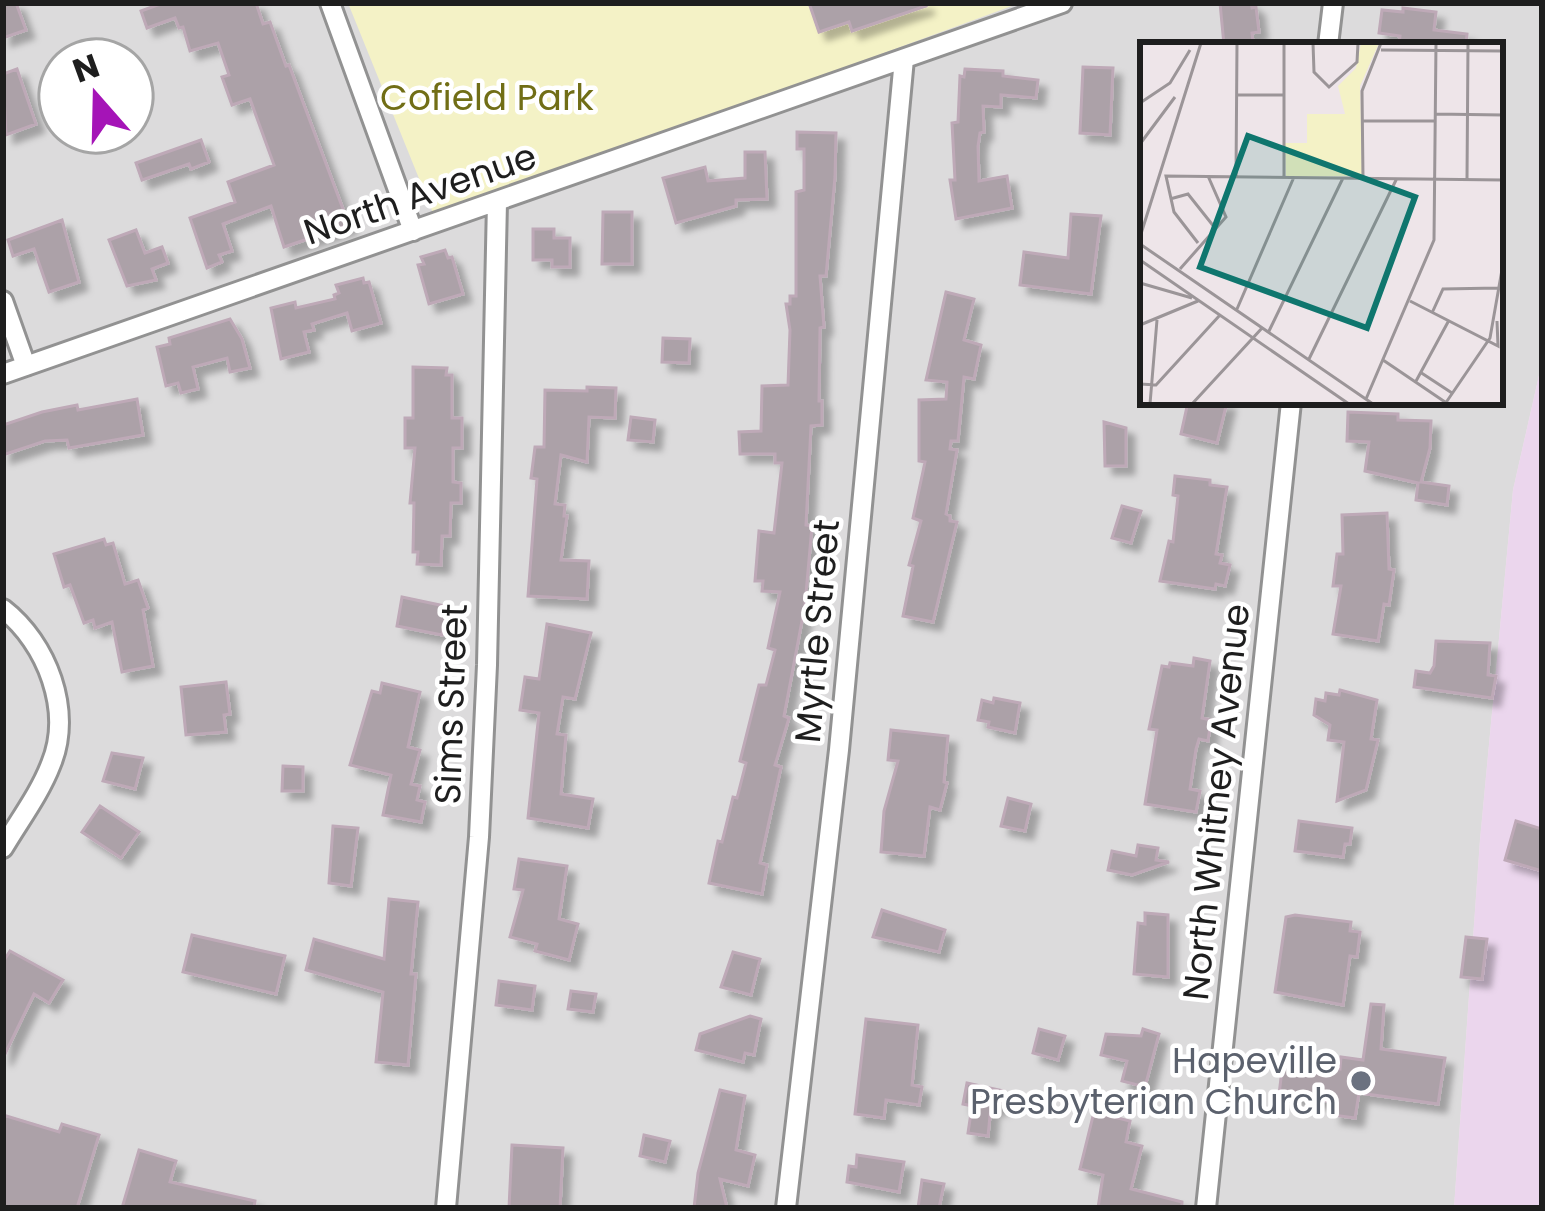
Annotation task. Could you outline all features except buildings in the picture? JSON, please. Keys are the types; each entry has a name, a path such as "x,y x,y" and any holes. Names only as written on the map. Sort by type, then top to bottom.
{"street":[{"path":"330,3 413,231"},
{"name":"North Avenue","path":"3,374 1062,3"},
{"path":"1328,42 1333,3"},
{"name":"Myrtle Street","path":"786,1208 839,750 904,59"},
{"name":"Sims Street","path":"446,1208 479,837 496,202"},
{"path":"3,301 26,366"},
{"name":"North Whitney Avenue","path":"1206,1208 1291,405"},
{"path":"3,609 40,651 56,693 58,730 52,763 3,847"}],"shaded area":[{"path":"3,3 1542,3 1542,362 1513,490 1480,840 1454,1208 3,1208"},
{"path":"1542,362 1542,1208 1454,1208 1480,840 1513,490"}],"green space":[{"name":"Cofield Park","path":"348,3 1020,3 435,218"}],"place":[{"name":"Hapeville Presbyterian Church","path":"1361,1081"}]}
